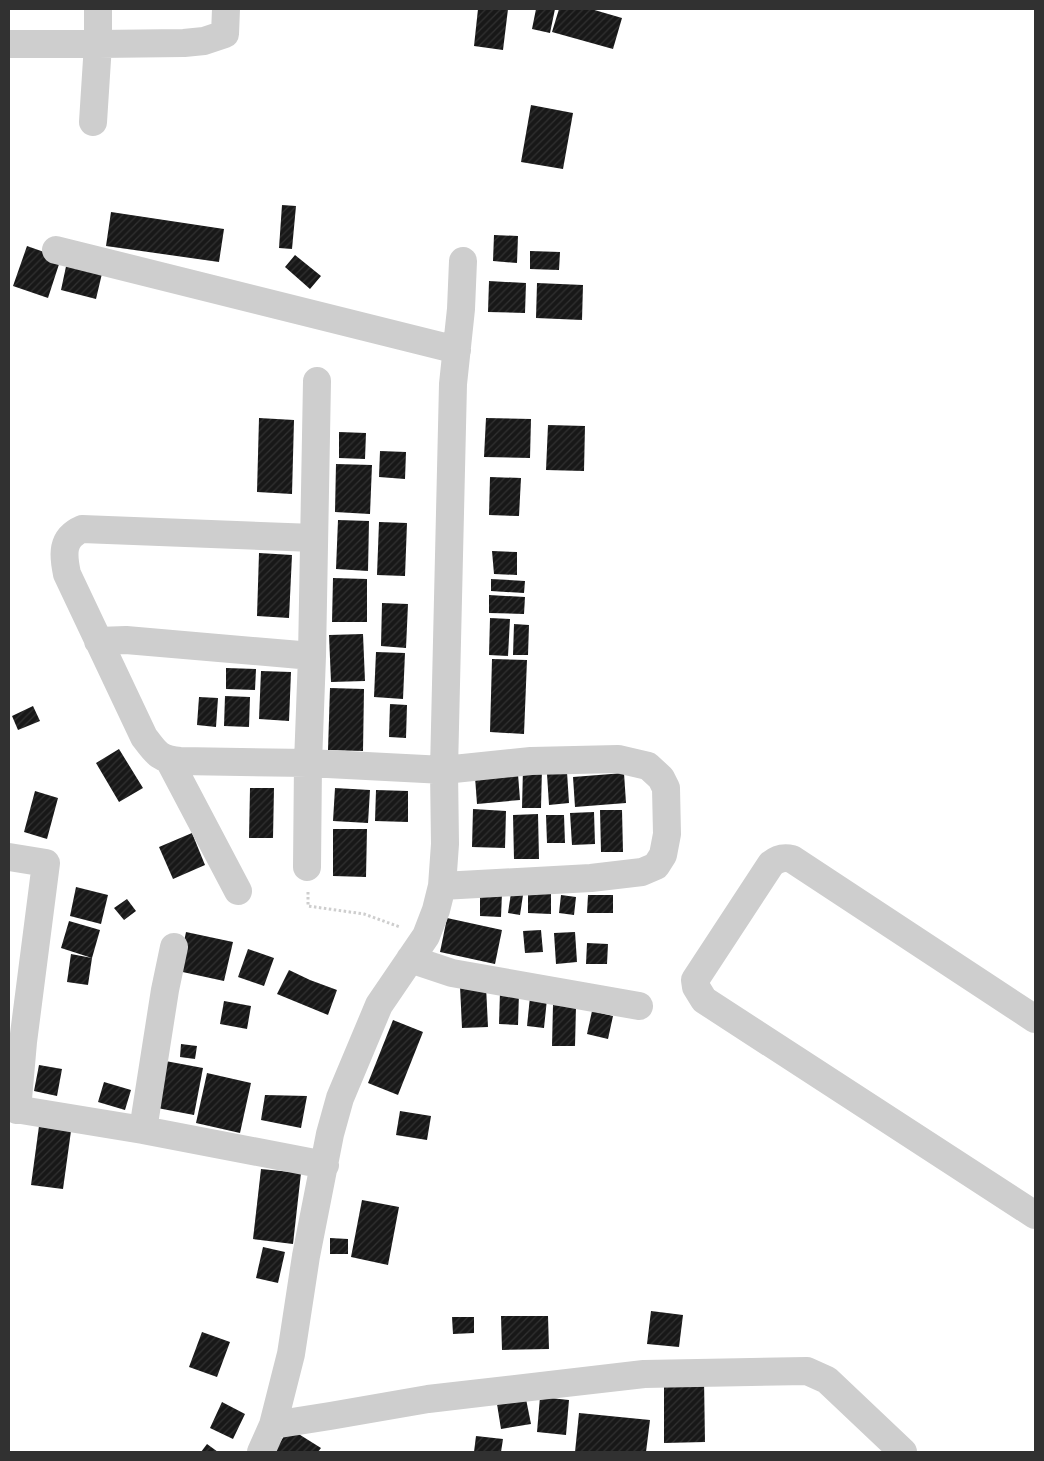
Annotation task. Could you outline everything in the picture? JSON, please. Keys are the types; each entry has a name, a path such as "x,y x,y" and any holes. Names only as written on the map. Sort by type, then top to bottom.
{"street":[{"path":"93,122 98,44 98,9"},
{"path":"9,44 204,41 226,34 226,9"},
{"path":"56,250 457,350"},
{"path":"261,1452 273,1424 291,1354 306,1256 330,1134 340,1098 379,1005 426,936 436,910 442,886 445,844 444,770 454,384 461,309 463,261"},
{"path":"307,866 317,380"},
{"path":"314,538 82,529 75,532 69,538 64,551 64,558 67,574 144,737 163,758 169,760 308,763 444,770 530,762 618,759 648,766 661,778 666,788 667,834 663,855 656,866 642,872 591,878 442,886"},
{"path":"98,641 126,640 312,656"},
{"path":"169,760 238,891"},
{"path":"9,857 46,863 13,1109 143,1130 325,1165"},
{"path":"1035,1019 792,859 786,858 780,858 771,864 696,980 696,986 704,1000 1035,1215"},
{"path":"143,1130 174,947"},
{"path":"410,959 452,972 639,1006"},
{"path":"273,1424 428,1399 644,1374 807,1371 827,1380 903,1452"}],"path":[{"path":"307,866 308,906 364,914 426,936"}],"building":[{"path":"478,9 508,9 503,50 474,46"},
{"path":"536,9 555,9 550,33 532,29"},
{"path":"559,9 591,9 622,18 613,49 552,32"},
{"path":"531,105 573,113 563,169 521,162"},
{"path":"282,205 296,206 292,249 279,248"},
{"path":"111,212 224,229 219,262 106,246"},
{"path":"494,235 518,236 517,263 493,261"},
{"path":"27,246 61,258 48,298 13,286"},
{"path":"530,251 560,252 559,270 530,269"},
{"path":"295,255 321,276 310,289 285,267"},
{"path":"68,257 104,265 96,299 61,290"},
{"path":"489,281 526,283 525,313 488,312"},
{"path":"537,283 583,285 582,320 536,318"},
{"path":"259,418 294,420 292,494 257,492"},
{"path":"486,418 531,419 530,458 484,457"},
{"path":"548,425 585,426 584,471 546,470"},
{"path":"339,432 366,433 365,459 339,458"},
{"path":"380,451 406,452 405,479 379,477"},
{"path":"336,464 372,465 370,514 335,512"},
{"path":"490,477 521,478 519,516 489,515"},
{"path":"338,520 369,521 368,571 336,569"},
{"path":"379,522 407,523 405,576 377,575"},
{"path":"492,551 517,552 517,575 494,574"},
{"path":"259,553 292,555 289,618 257,616"},
{"path":"333,578 367,579 367,622 332,622"},
{"path":"491,579 525,581 524,593 491,591"},
{"path":"489,595 525,597 524,614 489,613"},
{"path":"382,603 408,604 406,648 381,646"},
{"path":"490,618 510,619 508,656 489,655"},
{"path":"514,624 529,625 528,655 513,655"},
{"path":"363,634 365,681 331,682 329,635"},
{"path":"376,652 405,653 403,699 374,697"},
{"path":"492,659 527,660 524,734 490,732"},
{"path":"226,668 256,669 255,690 226,689"},
{"path":"261,671 291,672 289,721 259,719"},
{"path":"330,688 364,689 363,751 328,750"},
{"path":"225,696 250,697 249,727 224,726"},
{"path":"199,697 218,698 216,727 197,725"},
{"path":"390,704 407,705 406,738 389,737"},
{"path":"33,706 40,721 18,730 12,716"},
{"path":"119,749 143,788 119,802 96,763"},
{"path":"523,768 542,768 541,808 522,808"},
{"path":"567,772 569,803 549,805 547,774"},
{"path":"624,773 626,803 575,807 573,777"},
{"path":"518,774 520,800 477,804 475,777"},
{"path":"250,788 274,788 273,838 249,838"},
{"path":"335,788 370,790 368,823 333,821"},
{"path":"376,790 408,791 408,822 375,821"},
{"path":"35,791 58,798 47,839 24,832"},
{"path":"473,809 506,811 505,848 472,847"},
{"path":"600,810 622,810 623,852 601,852"},
{"path":"594,812 595,844 572,845 570,813"},
{"path":"538,814 539,859 514,859 513,815"},
{"path":"546,815 564,815 565,843 547,843"},
{"path":"333,829 367,829 366,877 333,876"},
{"path":"192,833 205,865 173,879 159,847"},
{"path":"528,886 551,886 551,914 528,913"},
{"path":"76,887 108,895 101,924 70,916"},
{"path":"480,892 502,893 501,917 480,916"},
{"path":"511,893 523,895 520,915 508,913"},
{"path":"561,895 576,897 574,915 559,913"},
{"path":"588,895 613,895 613,913 587,913"},
{"path":"127,899 136,911 124,920 114,908"},
{"path":"447,918 502,930 495,964 440,952"},
{"path":"69,921 100,930 92,958 61,948"},
{"path":"541,930 543,952 525,953 523,931"},
{"path":"186,932 233,942 224,981 178,971"},
{"path":"575,932 577,962 556,964 554,933"},
{"path":"587,943 608,944 607,964 586,964"},
{"path":"248,949 274,958 264,986 238,977"},
{"path":"71,954 92,958 88,985 67,982"},
{"path":"289,970 337,990 328,1015 277,994"},
{"path":"460,986 486,986 488,1027 462,1028"},
{"path":"500,992 519,993 518,1025 499,1024"},
{"path":"530,997 547,999 544,1028 527,1026"},
{"path":"224,1001 251,1006 247,1029 220,1024"},
{"path":"553,1005 576,1006 575,1046 552,1046"},
{"path":"592,1011 613,1016 608,1039 587,1034"},
{"path":"393,1020 423,1032 398,1095 368,1083"},
{"path":"181,1044 197,1046 195,1059 180,1057"},
{"path":"160,1060 203,1068 194,1115 152,1107"},
{"path":"39,1065 62,1069 57,1096 34,1091"},
{"path":"207,1073 251,1083 240,1133 196,1123"},
{"path":"104,1082 131,1090 125,1110 98,1102"},
{"path":"265,1095 307,1096 301,1128 261,1120"},
{"path":"400,1111 431,1116 427,1140 396,1135"},
{"path":"39,1126 71,1131 63,1189 31,1185"},
{"path":"261,1169 301,1173 293,1244 253,1239"},
{"path":"362,1200 399,1207 388,1265 351,1257"},
{"path":"330,1238 348,1239 348,1254 330,1254"},
{"path":"263,1247 285,1252 278,1283 256,1278"},
{"path":"651,1311 683,1315 679,1347 647,1344"},
{"path":"501,1316 548,1316 549,1349 502,1350"},
{"path":"452,1317 474,1317 474,1333 453,1334"},
{"path":"202,1332 230,1342 217,1377 189,1367"},
{"path":"664,1379 704,1379 705,1442 664,1443"},
{"path":"540,1397 569,1400 566,1435 537,1432"},
{"path":"526,1399 531,1424 501,1429 497,1404"},
{"path":"222,1402 245,1414 233,1439 210,1428"},
{"path":"579,1413 650,1420 646,1452 575,1452"},
{"path":"289,1428 321,1448 318,1452 274,1452"},
{"path":"476,1436 503,1439 501,1452 474,1452"},
{"path":"207,1444 218,1452 201,1452"}]}
